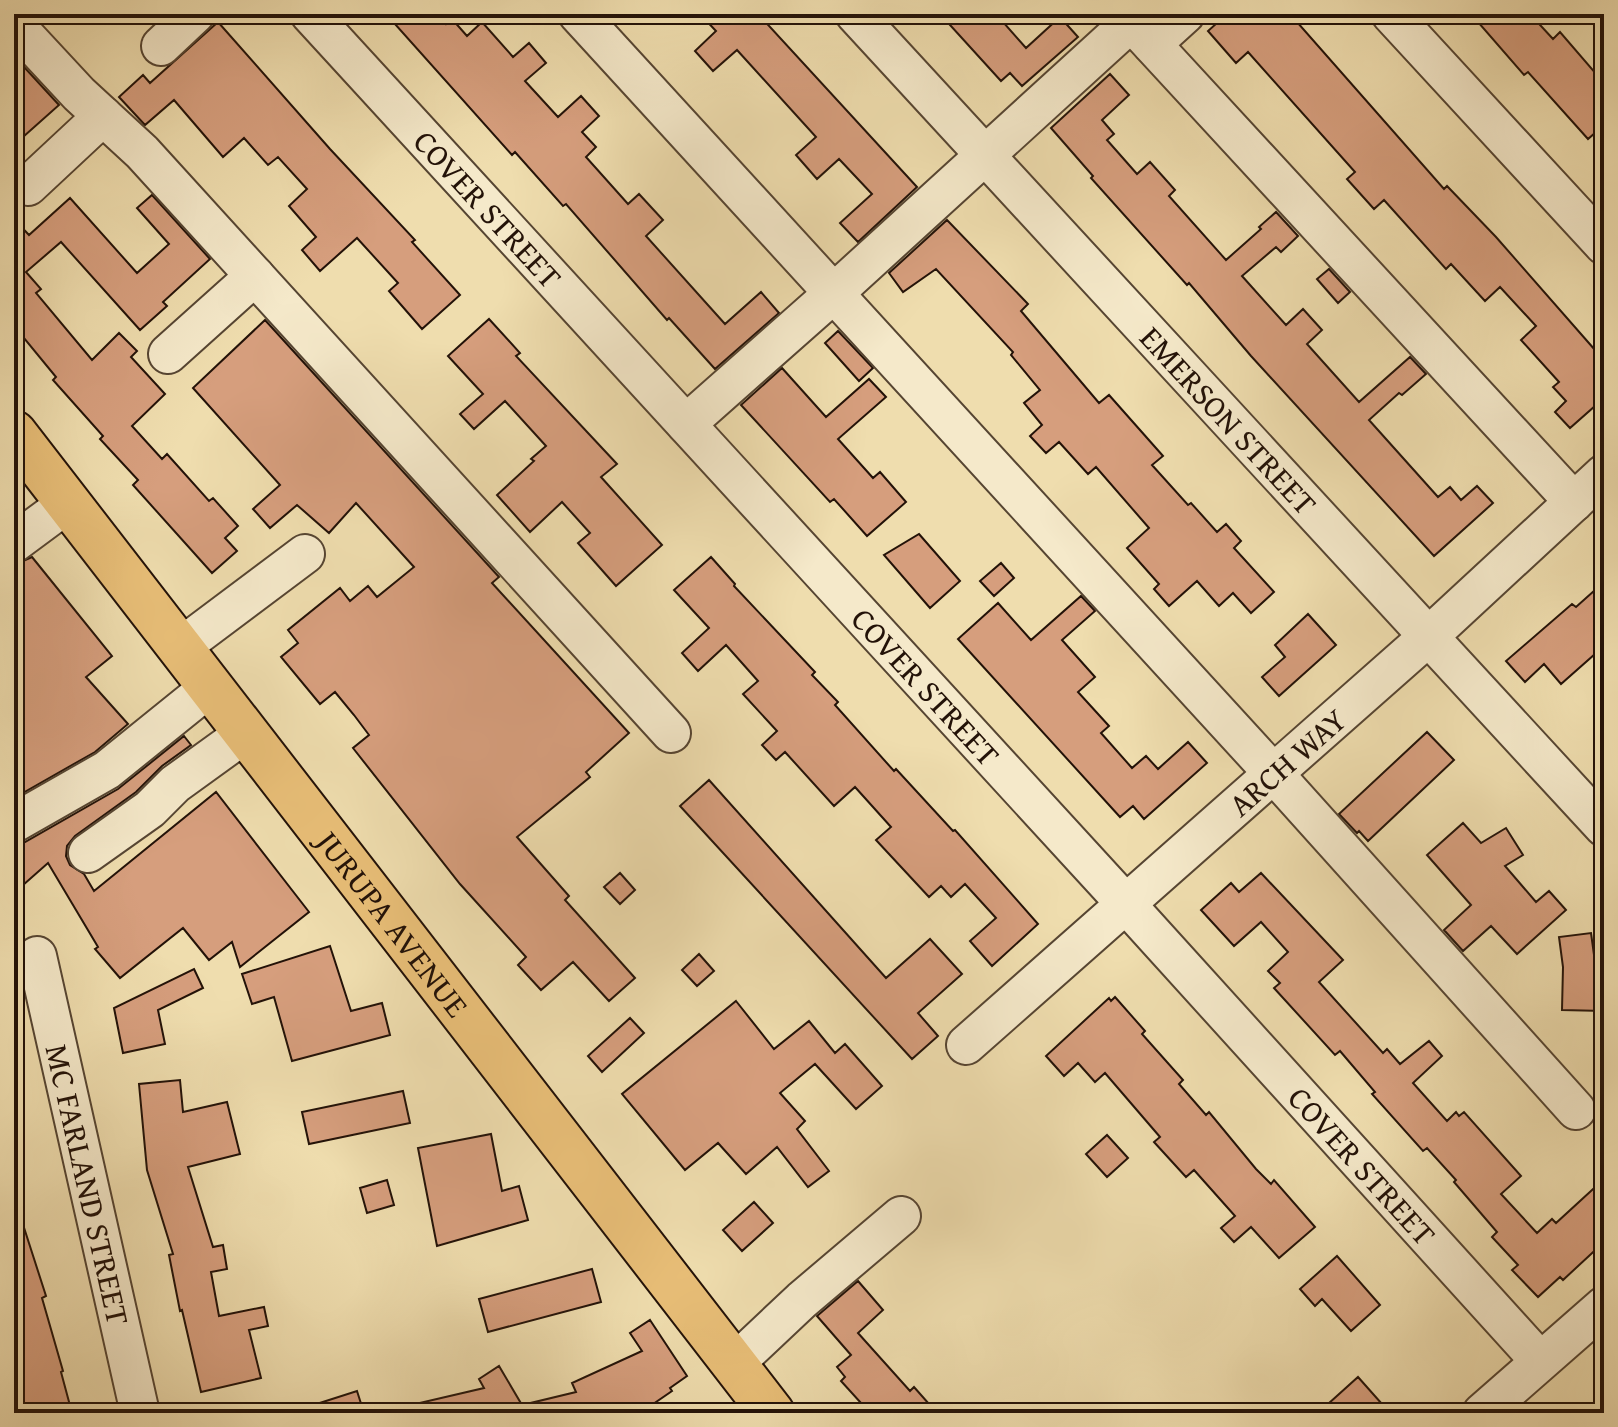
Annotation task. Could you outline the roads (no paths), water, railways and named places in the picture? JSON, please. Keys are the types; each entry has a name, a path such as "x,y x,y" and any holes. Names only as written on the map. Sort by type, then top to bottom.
{"main road":[{"name":"JURUPA AVENUE","path":"14,433 734,1364 764,1410"}],"street":[{"path":"161,46 195,14"},
{"name":"COVER STREET","path":"310,14 1540,1361"},
{"path":"578,14 1273,773 1576,1110"},
{"name":"EMERSON STREET","path":"855,14 1604,827"},
{"path":"686,424 984,154 1136,26 1185,14"},
{"path":"1391,14 1604,245"},
{"path":"14,24 79,94 142,152 671,733"},
{"path":"1136,26 1574,502"},
{"path":"28,186 103,116"},
{"path":"168,354 255,276"},
{"name":"ARCH WAY","path":"966,1045 1429,636 1604,474"},
{"path":"14,543 68,503"},
{"path":"181,647 305,554"},
{"path":"14,823 107,770 211,686"},
{"path":"88,853 150,809 175,784 247,732"},
{"name":"MC FARLAND STREET","path":"37,956 140,1413"},
{"path":"734,1364 802,1300 901,1216"},
{"path":"1482,1413 1604,1306"}]}
